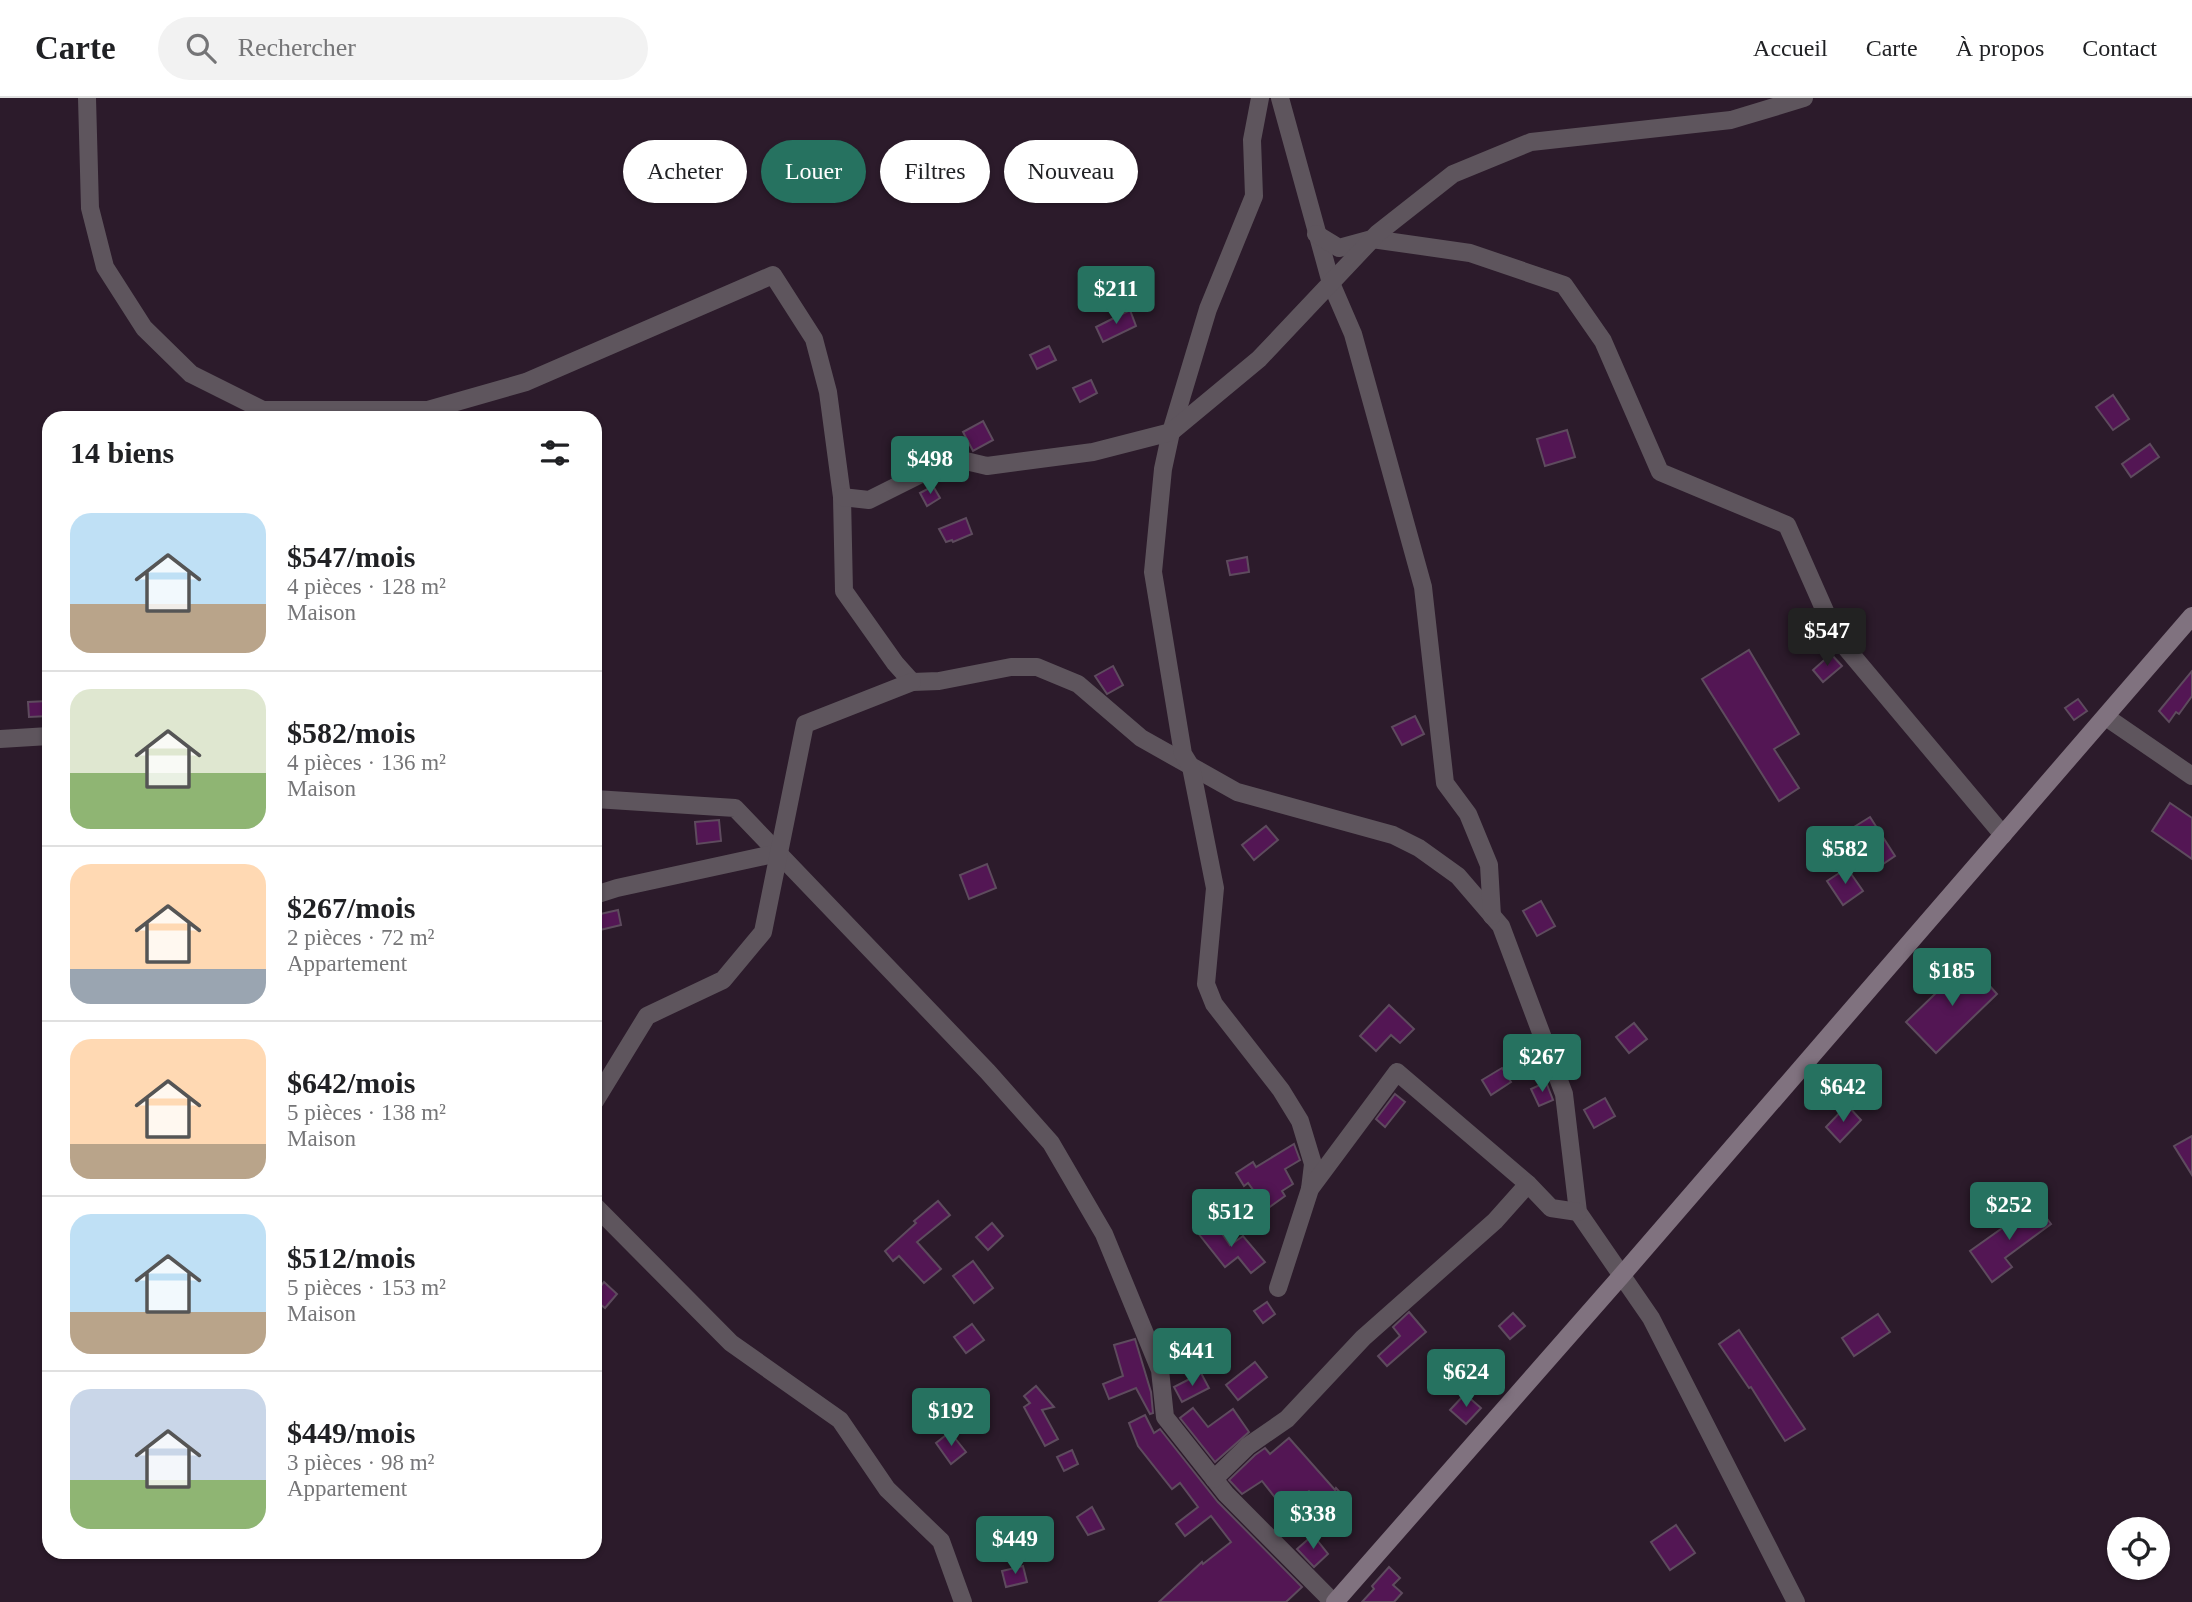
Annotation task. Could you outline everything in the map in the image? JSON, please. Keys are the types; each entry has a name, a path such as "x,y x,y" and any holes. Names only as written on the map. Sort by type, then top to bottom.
{"main road":[{"path":"1334,1602 1622,1275 2192,616"}],"street":[{"path":"88,98 90,208 105,267 144,328 191,374 263,410 428,410 526,382 774,275 814,339 828,392 842,497 844,591 895,663 912,682"},
{"path":"1260,98 1252,140 1254,196 1208,309 1171,432 1163,469 1153,572 1182,754 1191,767 1215,888 1206,984 1214,1004 1280,1090 1300,1121 1313,1164 1310,1189 1278,1288"},
{"path":"1280,98 1331,283 1353,334 1423,587 1445,783 1468,814 1489,865 1492,916"},
{"path":"842,497 869,500 953,458 987,466 1093,452 1171,432 1259,359 1372,239 1453,174 1531,142 1731,120 1804,98"},
{"path":"1316,234 1339,248 1372,239 1470,253 1564,285 1603,341 1660,472 1787,525 1836,636 2003,835"},
{"path":"602,1087 647,1016 723,980 763,932 805,724 912,682 939,681 1011,667 1037,667 1079,684 1140,738 1237,792 1392,835 1419,848 1458,876 1501,926 1564,1094 1578,1212 1651,1318 1796,1602"},
{"path":"2106,717 2192,776"},
{"path":"0,739 42,736"},
{"path":"602,799 735,808 988,1073 1051,1143 1104,1234 1160,1370 1165,1417 1214,1479 1334,1602"},
{"path":"602,893 779,853"},
{"path":"1310,1189 1396,1072 1528,1184 1551,1208 1578,1212"},
{"path":"1214,1479 1248,1446 1287,1419 1363,1338 1495,1221 1528,1184"},
{"path":"602,1213 731,1343 840,1420 887,1489 941,1541 963,1602"}],"building":[{"path":"1130,310 1136,326 1103,342 1096,327"},
{"path":"1049,346 1056,360 1037,369 1030,355"},
{"path":"1091,380 1097,393 1080,402 1073,388"},
{"path":"2113,395 2129,419 2113,430 2096,407"},
{"path":"983,421 993,440 973,451 963,432"},
{"path":"1567,430 1575,457 1545,466 1537,439"},
{"path":"2150,444 2159,457 2131,477 2122,464"},
{"path":"933,486 940,498 927,506 920,493"},
{"path":"966,518 972,534 946,542 939,529"},
{"path":"1247,557 1249,572 1230,575 1227,561"},
{"path":"1749,650 1799,734 1774,749 1799,788 1779,801 1702,679"},
{"path":"1831,654 1842,666 1823,682 1813,670"},
{"path":"1113,666 1123,685 1107,694 1095,676"},
{"path":"2192,671 2192,696 2179,714 2176,712 2169,722 2159,711"},
{"path":"2078,699 2087,711 2074,720 2065,708"},
{"path":"42,701 42,716 29,717 28,702"},
{"path":"1415,716 1424,734 1402,745 1392,727"},
{"path":"2170,803 2192,818 2192,859 2152,831"},
{"path":"1870,817 1895,856 1880,866 1854,827"},
{"path":"719,820 721,841 697,844 695,822"},
{"path":"1266,826 1278,840 1254,860 1242,845"},
{"path":"987,864 996,888 969,899 960,875"},
{"path":"1847,868 1863,891 1843,905 1827,881"},
{"path":"1541,901 1555,926 1537,936 1523,911"},
{"path":"618,910 621,925 602,930 602,914"},
{"path":"1968,962 1997,994 1936,1053 1906,1022"},
{"path":"1389,1005 1414,1029 1400,1043 1391,1035 1376,1051 1360,1036"},
{"path":"1634,1023 1647,1039 1629,1053 1616,1037"},
{"path":"1502,1068 1511,1082 1491,1095 1482,1080"},
{"path":"1546,1082 1553,1100 1539,1106 1531,1089"},
{"path":"1395,1094 1405,1102 1385,1127 1376,1119"},
{"path":"1605,1098 1615,1116 1594,1128 1584,1110"},
{"path":"1847,1105 1861,1120 1840,1142 1826,1127"},
{"path":"2192,1136 2192,1175 2174,1146"},
{"path":"1294,1144 1300,1160 1285,1169 1293,1184 1282,1191 1285,1196 1267,1209 1248,1183 1244,1186 1236,1173 1253,1162 1256,1167"},
{"path":"938,1201 950,1215 917,1242 941,1269 924,1283 899,1256 893,1261 885,1251"},
{"path":"2036,1204 2051,1224 2005,1258 2012,1267 1992,1282 1970,1251"},
{"path":"1214,1222 1230,1245 1243,1236 1265,1262 1251,1273 1238,1257 1225,1267 1198,1233"},
{"path":"992,1223 1003,1236 988,1250 976,1237"},
{"path":"973,1261 993,1288 974,1303 953,1276"},
{"path":"604,1282 617,1294 605,1308 602,1306"},
{"path":"1267,1302 1275,1314 1263,1323 1254,1311"},
{"path":"1409,1312 1426,1332 1387,1366 1378,1356 1400,1336 1393,1327"},
{"path":"1513,1313 1525,1326 1510,1339 1499,1326"},
{"path":"1878,1314 1890,1332 1854,1356 1842,1338"},
{"path":"972,1324 984,1340 966,1353 954,1337"},
{"path":"1739,1330 1805,1429 1785,1441 1751,1387 1749,1388 1719,1344"},
{"path":"1135,1339 1151,1392 1153,1413 1150,1414 1136,1388 1109,1399 1103,1384 1123,1376 1114,1345"},
{"path":"1255,1362 1267,1377 1238,1400 1226,1385"},
{"path":"1201,1373 1209,1388 1182,1402 1174,1387"},
{"path":"1036,1386 1054,1407 1042,1410 1058,1439 1045,1446 1024,1407 1030,1403 1024,1396"},
{"path":"1465,1394 1481,1408 1466,1424 1450,1410"},
{"path":"1193,1408 1208,1427 1233,1409 1249,1432 1215,1462 1180,1418"},
{"path":"1145,1415 1154,1433 1160,1429 1218,1502 1302,1587 1286,1602 1159,1602 1202,1562 1203,1564 1231,1542 1211,1516 1185,1536 1176,1524 1198,1507 1180,1483 1172,1489 1138,1446 1129,1423"},
{"path":"950,1432 966,1452 951,1464 936,1443"},
{"path":"1289,1438 1347,1500 1330,1515 1309,1491 1285,1510 1262,1481 1242,1494 1229,1480 1265,1448 1270,1454"},
{"path":"1072,1450 1078,1464 1064,1471 1057,1457"},
{"path":"1092,1507 1104,1529 1088,1535 1077,1517"},
{"path":"1676,1525 1695,1553 1670,1570 1651,1542"},
{"path":"1313,1535 1328,1554 1314,1567 1297,1549"},
{"path":"1023,1566 1027,1582 1006,1587 1002,1571"},
{"path":"1389,1567 1400,1578 1393,1585 1402,1593 1394,1602 1362,1602 1374,1589 1372,1586"}]}
